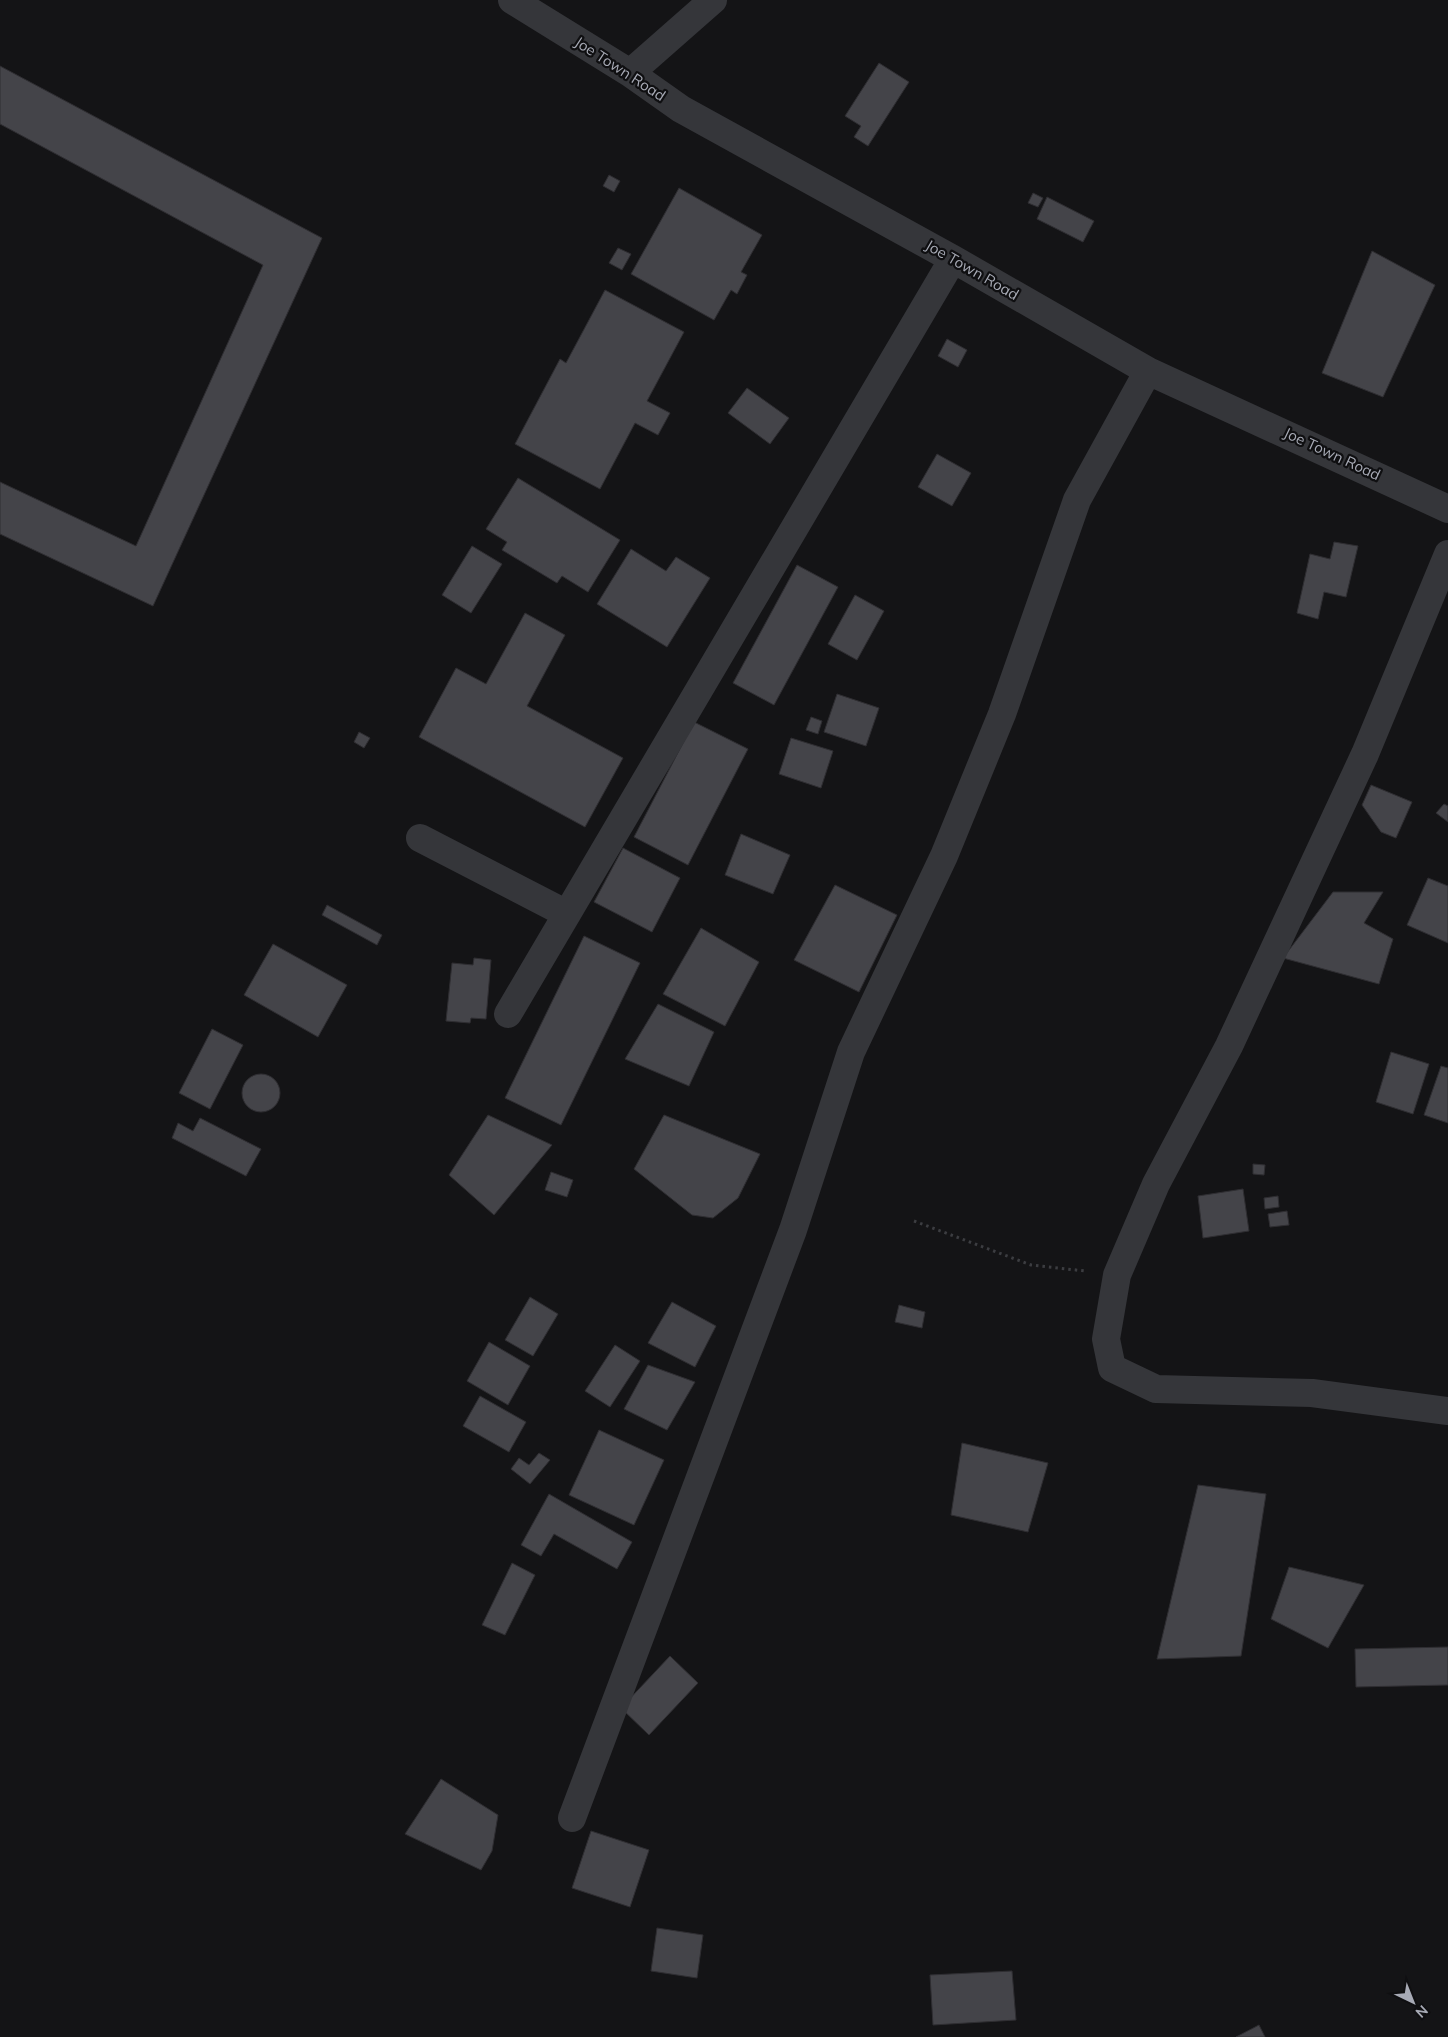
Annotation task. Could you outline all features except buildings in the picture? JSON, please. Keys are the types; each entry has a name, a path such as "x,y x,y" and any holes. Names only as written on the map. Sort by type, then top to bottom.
{"street":[{"name":"Joe Town Road","path":"512,0 630,73 681,109 953,259 1148,371 1448,509"},
{"path":"630,73 713,0"},
{"path":"508,1014 953,259"},
{"path":"572,1818 792,1230 851,1052 944,856 1002,714 1077,500 1148,371"},
{"path":"1448,554 1364,754 1229,1046 1156,1184 1117,1275 1106,1339 1112,1368 1156,1389 1312,1393 1448,1411"},
{"path":"420,838 567,914"}],"path":[{"path":"914,1221 1030,1265 1117,1275"}]}
